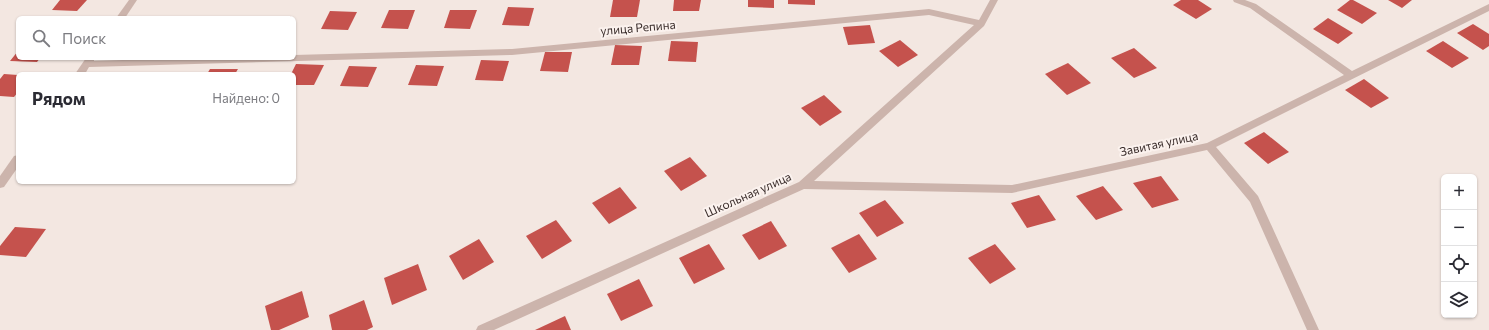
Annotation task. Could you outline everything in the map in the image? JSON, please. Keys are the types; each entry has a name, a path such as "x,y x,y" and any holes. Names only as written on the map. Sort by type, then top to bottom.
{"street":[{"path":"121,16 133,0"},
{"name":"Школьная улица","path":"482,330 803,185 981,24 994,0"},
{"path":"1237,0 1253,6 1351,75"},
{"name":"Завитая улица","path":"803,185 1012,189 1209,146 1489,7"},
{"name":"улица Репина","path":"296,58 512,52 929,12 981,24"},
{"path":"81,72 89,61 156,60"},
{"path":"1209,146 1254,199 1313,330"},
{"path":"0,184 16,162"}],"building":[{"path":"60,0 87,0 77,11 52,10"},
{"path":"613,0 640,0 637,17 610,17"},
{"path":"674,0 701,0 699,11 673,11"},
{"path":"748,0 774,0 774,8 748,7"},
{"path":"788,0 815,0 815,5 788,4"},
{"path":"1181,0 1198,0 1212,9 1196,19 1173,5"},
{"path":"1350,0 1353,0 1377,13 1362,24 1337,10"},
{"path":"1388,0 1412,0 1402,8"},
{"path":"508,7 534,8 529,26 502,25"},
{"path":"389,10 415,10 408,29 381,28"},
{"path":"450,10 477,10 470,29 444,28"},
{"path":"330,11 357,12 348,30 321,29"},
{"path":"1328,18 1353,33 1338,44 1313,29"},
{"path":"1473,24 1489,34 1489,46 1483,50 1457,33"},
{"path":"870,25 875,43 848,45 843,27"},
{"path":"900,40 918,55 898,67 879,51"},
{"path":"671,41 698,42 696,62 668,61"},
{"path":"1443,41 1469,58 1452,68 1426,51"},
{"path":"615,45 642,46 639,65 611,65"},
{"path":"1134,48 1157,68 1134,78 1111,58"},
{"path":"545,52 572,52 568,72 540,71"},
{"path":"16,54 16,60 38,60 37,62 10,61"},
{"path":"481,60 509,61 503,81 475,80"},
{"path":"1068,63 1091,83 1067,95 1045,74"},
{"path":"296,64 324,65 314,85 296,85 296,72 292,72"},
{"path":"416,65 444,66 437,86 408,85"},
{"path":"349,66 377,67 368,87 340,86"},
{"path":"210,69 238,69 236,72 208,72"},
{"path":"4,74 16,75 16,94 14,97 0,96 0,79"},
{"path":"1364,79 1389,98 1371,108 1345,90"},
{"path":"824,95 842,112 820,126 801,108"},
{"path":"1264,132 1289,152 1268,164 1244,143"},
{"path":"690,157 707,176 681,191 664,171"},
{"path":"1161,176 1179,200 1152,208 1133,183"},
{"path":"1103,186 1123,210 1096,220 1076,196"},
{"path":"620,187 637,208 609,224 592,203"},
{"path":"1039,195 1056,220 1027,228 1011,203"},
{"path":"885,200 904,223 877,237 859,213"},
{"path":"556,220 572,241 542,259 526,236"},
{"path":"771,221 787,246 759,260 742,235"},
{"path":"15,227 46,229 26,257 0,255 0,246"},
{"path":"859,234 877,259 849,273 831,248"},
{"path":"479,239 494,262 463,280 449,256"},
{"path":"709,244 725,269 694,284 679,258"},
{"path":"995,244 1016,269 990,284 968,258"},
{"path":"418,264 427,290 392,305 384,278"},
{"path":"639,279 653,306 621,321 607,294"},
{"path":"302,291 309,317 279,330 271,330 265,306"},
{"path":"364,300 373,327 367,330 332,330 329,315"},
{"path":"565,316 571,330 535,330"}]}
